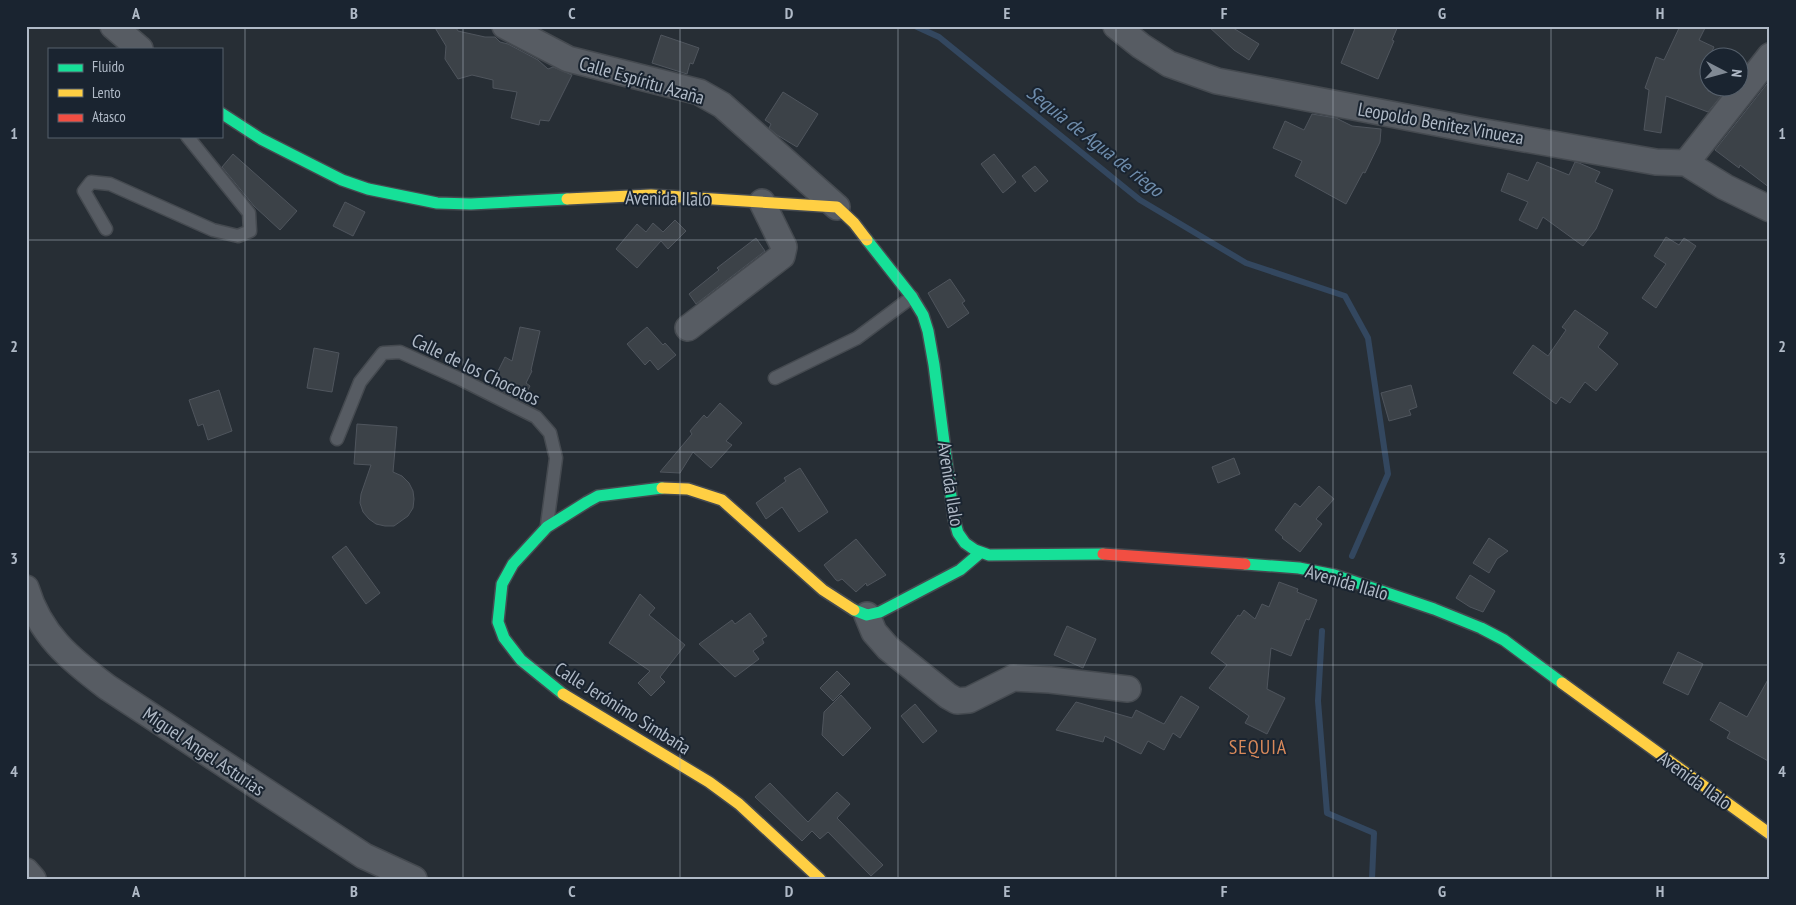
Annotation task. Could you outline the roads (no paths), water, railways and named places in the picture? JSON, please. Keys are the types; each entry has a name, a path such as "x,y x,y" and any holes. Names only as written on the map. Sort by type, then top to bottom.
{"street":[{"path":"113,26 139,48"},
{"name":"Calle Espíritu Azaña","path":"505,26 568,59 699,92 722,105 837,207"},
{"name":"Leopoldo Benitez Vinueza","path":"1116,26 1141,46 1169,64 1217,81 1656,162 1686,163 1725,187 1770,210"},
{"path":"1686,163 1770,56"},
{"name":"Avenida Ilalo","path":"222,114 261,139 342,180 368,189 437,203 471,204 651,195 837,207 854,222 912,296 923,315 928,331 954,519 957,533 972,550 1001,556 1114,554 1299,568 1334,575 1434,609 1481,628 1504,640 1770,834"},
{"path":"688,328 782,256 784,247 762,202"},
{"name":"Calle Jerónimo Simbaña","path":"820,879 732,799 709,782 562,694 520,660 504,638 498,622 502,584 513,564 547,527 598,496 667,488 688,489 722,500 824,590 856,611 867,615"},
{"path":"980,553 960,570 880,612 867,615 874,632 888,648 948,696 958,701 969,700 1013,678 1050,680 1128,689"},
{"name":"Miguel Angel Asturias","path":"26,588 34,610 51,639 80,666 107,687 364,856 414,879"},
{"path":"26,871 33,879"}],"lane":[{"path":"106,229 84,191 91,182 110,184 212,230 238,236 250,230 249,213 189,138"},
{"path":"775,378 857,338 912,296"},
{"name":"Calle de los Chocotos","path":"337,439 360,382 383,353 400,352 460,379 536,417 550,434 556,458 547,527"}],"waterway":[{"name":"Sequia de Agua de riego","path":"915,26 939,37 1140,200 1246,263 1345,296 1368,338 1388,474 1352,556"},
{"path":"1322,631 1318,701 1327,813 1374,833 1372,879"}],"district":[{"name":"SEQUIA","path":"1258,747"}]}
